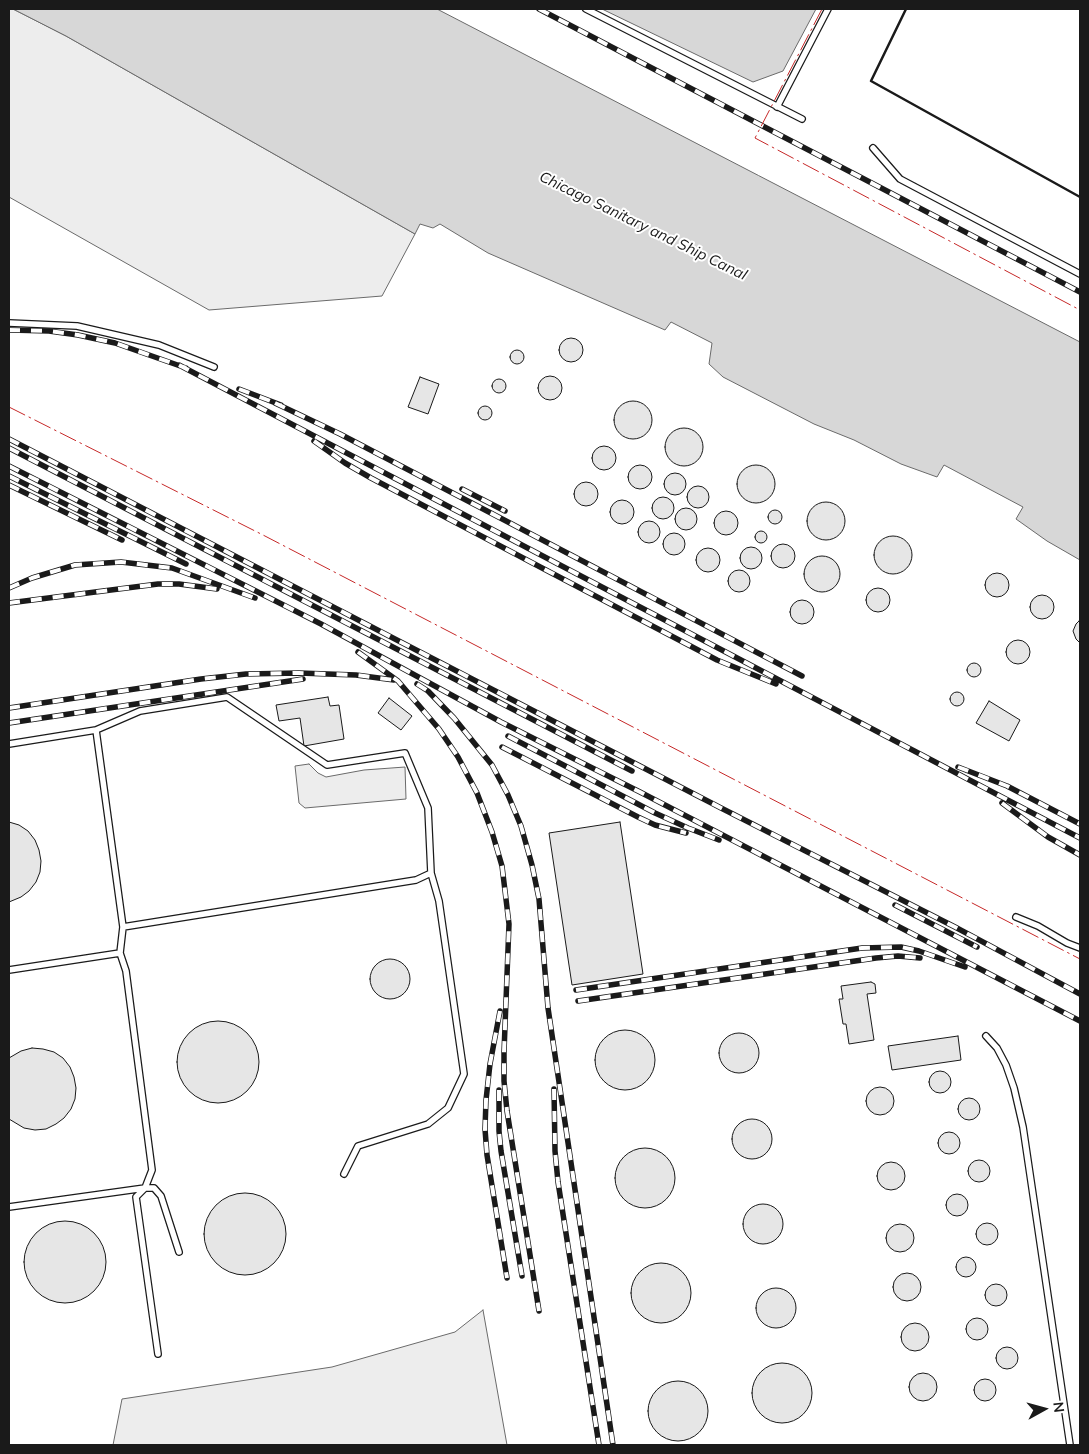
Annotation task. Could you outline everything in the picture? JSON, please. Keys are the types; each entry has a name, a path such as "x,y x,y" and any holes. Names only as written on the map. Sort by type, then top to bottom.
{"lane":[{"path":"586,9 777,108 802,119"},
{"path":"777,108 828,9"},
{"path":"873,148 900,179 1080,274"},
{"path":"9,323 77,326 159,345 214,367"},
{"path":"9,744 96,730 140,711 227,697 327,765 405,753 428,808 431,873 440,901 464,1074 448,1108 428,1124 358,1146 344,1174"},
{"path":"96,730 123,927 120,953 126,971 152,1170 145,1188 136,1197 158,1354"},
{"path":"123,927 416,880 431,873"},
{"path":"1016,917 1080,948"},
{"path":"9,970 120,953"},
{"path":"986,1036 997,1048 1006,1065 1014,1088 1023,1127 1070,1445"},
{"path":"9,1207 154,1188 161,1196 179,1252"}],"shaded area":[{"path":"9,9 13,9 66,36 415,234 382,296 209,310 9,197"},
{"path":"309,764 318,773 326,777 364,770 405,767 406,799 305,808 299,803 295,766"},
{"path":"483,1310 507,1445 113,1445 122,1399 332,1367 455,1332"}],"water":[{"name":"Chicago Sanitary and Ship Canal","path":"13,9 437,9 1080,342 1080,560 1047,541 1016,519 1023,507 944,465 937,477 901,464 854,440 814,424 723,377 709,364 712,343 671,322 665,330 488,253 440,224 433,228 420,224 415,234 66,36"},
{"path":"602,9 816,9 783,71 753,82"}],"building":[{"path":"571,338 580,341 583,350 580,359 571,362 562,359 559,350 562,341"},
{"path":"514,350 520,350 524,357 520,364 514,364 510,360 510,354"},
{"path":"550,376 559,379 562,388 559,397 550,400 541,397 538,388 541,379"},
{"path":"420,377 439,384 428,414 408,407"},
{"path":"496,379 502,379 506,386 502,393 496,393 492,389 492,383"},
{"path":"633,401 647,406 652,420 647,434 633,439 619,434 614,420 619,406"},
{"path":"482,406 488,406 492,413 488,420 482,420 478,416 478,410"},
{"path":"684,428 698,433 703,447 698,461 684,466 670,461 665,447 670,433"},
{"path":"604,446 613,449 616,458 613,467 604,470 595,467 592,458 595,449"},
{"path":"640,465 649,468 652,477 649,486 640,489 631,486 628,477 631,468"},
{"path":"756,465 770,470 775,484 770,498 756,503 742,498 737,484 742,470"},
{"path":"675,473 685,480 686,484 679,494 675,495 665,488 664,484 671,474"},
{"path":"586,482 595,485 598,494 595,503 586,506 577,503 574,494 577,485"},
{"path":"698,486 708,493 709,497 702,507 698,508 688,501 687,497 694,487"},
{"path":"663,497 673,504 674,508 667,518 663,519 653,512 652,508 659,498"},
{"path":"622,500 631,503 634,512 631,521 622,524 613,521 610,512 613,503"},
{"path":"826,502 840,507 845,521 840,535 826,540 812,535 807,521 812,507"},
{"path":"686,508 696,515 697,519 690,529 686,530 676,523 675,519 682,509"},
{"path":"772,510 778,510 782,517 778,524 772,524 768,520 768,514"},
{"path":"726,511 735,514 738,523 735,532 726,535 717,532 714,523 717,514"},
{"path":"649,521 659,528 660,532 653,542 649,543 639,536 638,532 645,522"},
{"path":"759,531 763,531 767,537 763,543 759,543 755,539 755,535"},
{"path":"674,533 684,540 685,544 678,554 674,555 664,548 663,544 670,534"},
{"path":"893,536 907,541 912,555 907,569 893,574 879,569 874,555 879,541"},
{"path":"783,544 792,547 795,556 792,565 783,568 774,565 771,556 774,547"},
{"path":"751,547 761,554 762,558 755,568 751,569 741,562 740,558 747,548"},
{"path":"708,548 717,551 720,560 717,569 708,572 699,569 696,560 699,551"},
{"path":"822,556 829,557 835,561 839,567 839,581 835,587 829,591 822,592 815,591 809,587 805,581 804,574 805,567 809,561 815,557"},
{"path":"739,570 749,577 750,581 743,591 739,592 729,585 728,581 735,571"},
{"path":"997,573 1006,576 1009,585 1006,594 997,597 988,594 985,585 988,576"},
{"path":"878,588 887,591 890,600 887,609 878,612 869,609 866,600 869,591"},
{"path":"1042,595 1051,598 1054,607 1051,616 1042,619 1033,616 1030,607 1033,598"},
{"path":"802,600 811,603 814,612 811,621 802,624 793,621 790,612 793,603"},
{"path":"1080,621 1080,643 1073,631"},
{"path":"1018,640 1027,643 1030,652 1027,661 1018,664 1009,661 1006,652 1009,643"},
{"path":"971,663 977,663 981,670 977,677 971,677 967,673 967,667"},
{"path":"954,692 960,692 964,699 960,706 954,706 950,702 950,696"},
{"path":"328,697 330,706 339,705 344,739 304,746 300,718 279,721 276,705"},
{"path":"389,698 412,716 401,730 378,713"},
{"path":"989,701 1020,720 1009,741 976,723"},
{"path":"9,822 19,825 28,831 35,840 41,861 40,872 36,882 29,891 9,902"},
{"path":"620,822 643,974 572,985 549,833"},
{"path":"394,959 401,962 407,968 410,979 409,987 401,996 394,999 386,999 379,996 371,987 370,975 373,968 382,960"},
{"path":"871,982 875,984 876,993 867,994 874,1040 849,1044 846,1024 843,1024 839,999 843,999 841,986"},
{"path":"218,1021 234,1024 247,1033 256,1046 259,1062 256,1078 247,1091 234,1100 218,1103 202,1100 189,1091 180,1078 177,1062 180,1046 189,1033 202,1024"},
{"path":"619,1030 631,1030 642,1035 650,1043 655,1054 653,1072 642,1085 631,1090 619,1090 608,1085 600,1077 595,1066 595,1054 600,1043 608,1035"},
{"path":"743,1033 750,1036 756,1042 759,1053 758,1061 750,1070 743,1073 735,1073 728,1070 720,1061 719,1049 722,1042 731,1034"},
{"path":"958,1036 961,1060 892,1070 888,1046"},
{"path":"32,1048 54,1052 63,1058 70,1067 76,1088 75,1099 71,1109 64,1118 46,1129 24,1128 9,1119 9,1058 21,1051"},
{"path":"940,1071 950,1078 951,1082 944,1092 940,1093 930,1086 929,1082 936,1072"},
{"path":"880,1087 890,1091 894,1101 890,1111 880,1115 870,1111 866,1101 870,1091"},
{"path":"969,1098 979,1105 980,1109 973,1119 969,1120 959,1113 958,1109 965,1099"},
{"path":"756,1119 763,1122 769,1128 772,1139 771,1147 763,1156 756,1159 748,1159 741,1156 733,1147 732,1135 735,1128 744,1120"},
{"path":"949,1132 959,1139 960,1143 953,1153 949,1154 939,1147 938,1143 945,1133"},
{"path":"639,1148 651,1148 662,1153 670,1161 675,1172 673,1190 662,1203 651,1208 639,1208 628,1203 620,1195 615,1184 615,1172 620,1161 628,1153"},
{"path":"979,1160 989,1167 990,1171 983,1181 979,1182 969,1175 968,1171 975,1161"},
{"path":"891,1162 901,1166 905,1176 901,1186 891,1190 881,1186 877,1176 881,1166"},
{"path":"245,1193 261,1196 274,1205 283,1218 286,1234 283,1250 274,1263 261,1272 245,1275 229,1272 216,1263 207,1250 204,1234 207,1218 216,1205 229,1196"},
{"path":"957,1194 967,1201 968,1205 961,1215 957,1216 947,1209 946,1205 953,1195"},
{"path":"767,1204 774,1207 780,1213 783,1224 782,1232 774,1241 767,1244 759,1244 752,1241 744,1232 743,1220 746,1213 755,1205"},
{"path":"65,1221 81,1224 94,1233 103,1246 106,1262 103,1278 94,1291 81,1300 65,1303 49,1300 36,1291 27,1278 24,1262 27,1246 36,1233 49,1224"},
{"path":"987,1223 997,1230 998,1234 991,1244 987,1245 977,1238 976,1234 983,1224"},
{"path":"900,1224 910,1228 914,1238 910,1248 900,1252 890,1248 886,1238 890,1228"},
{"path":"962,1257 970,1257 976,1263 976,1271 970,1277 962,1277 956,1271 956,1263"},
{"path":"655,1263 667,1263 678,1268 686,1276 691,1287 689,1305 678,1318 667,1323 655,1323 644,1318 636,1310 631,1299 631,1287 636,1276 644,1268"},
{"path":"907,1273 917,1277 921,1287 917,1297 907,1301 897,1297 893,1287 897,1277"},
{"path":"996,1284 1006,1291 1007,1295 1000,1305 996,1306 986,1299 985,1295 992,1285"},
{"path":"780,1288 787,1291 793,1297 796,1308 795,1316 787,1325 780,1328 772,1328 765,1325 757,1316 756,1304 759,1297 768,1289"},
{"path":"977,1318 987,1325 988,1329 981,1339 977,1340 967,1333 966,1329 973,1319"},
{"path":"915,1323 925,1327 929,1337 925,1347 915,1351 905,1347 901,1337 905,1327"},
{"path":"1007,1347 1017,1354 1018,1358 1011,1368 1007,1369 997,1362 996,1358 1003,1348"},
{"path":"776,1363 788,1363 799,1368 807,1376 812,1387 810,1405 799,1418 788,1423 776,1423 765,1418 757,1410 752,1399 752,1387 757,1376 765,1368"},
{"path":"923,1373 933,1377 937,1387 933,1397 923,1401 913,1397 909,1387 913,1377"},
{"path":"985,1379 995,1386 996,1390 989,1400 985,1401 975,1394 974,1390 981,1380"},
{"path":"672,1381 684,1381 695,1386 703,1394 708,1405 706,1423 695,1436 684,1441 672,1441 661,1436 653,1428 648,1417 648,1405 653,1394 661,1386"}],"railway":[{"path":"539,9 1080,292"},
{"path":"9,330 49,331 78,335 115,343 186,368"},
{"path":"179,365 1080,838"},
{"path":"239,389 281,405"},
{"path":"275,403 340,434 802,676"},
{"path":"9,439 955,927 1080,994"},
{"path":"314,441 345,463 371,478 717,660 776,684"},
{"path":"9,448 632,771"},
{"path":"9,466 321,624 501,722 640,792 1080,1021"},
{"path":"9,476 186,564"},
{"path":"9,485 122,540"},
{"path":"462,489 505,511"},
{"path":"9,588 32,578 75,565 121,562 172,568 255,598"},
{"path":"9,603 158,584 179,584 217,589"},
{"path":"358,652 398,681 439,729 458,757 477,793 492,832 502,866 509,924 504,1081 507,1111 539,1311"},
{"path":"9,708 246,674 356,675 394,680"},
{"path":"9,723 303,679"},
{"path":"417,684 428,691 454,718 492,765 508,795 521,826 532,865 539,899 548,1008 613,1445"},
{"path":"508,736 655,813 719,840"},
{"path":"502,747 655,825 686,833"},
{"path":"958,767 1007,786 1080,824"},
{"path":"1002,803 1048,837 1080,855"},
{"path":"895,905 977,947"},
{"path":"576,990 862,948 901,947 919,951 965,967"},
{"path":"578,1001 876,958 898,956 920,958"},
{"path":"500,1011 490,1064 485,1129 487,1155 507,1278"},
{"path":"554,1089 555,1151 558,1182 599,1445"},
{"path":"499,1090 501,1151 522,1276"}],"wall":[{"path":"906,9 871,81 1080,197"}],"power":[{"path":"822,9 755,138 1080,310"},
{"path":"9,407 263,535 1080,959"}]}
